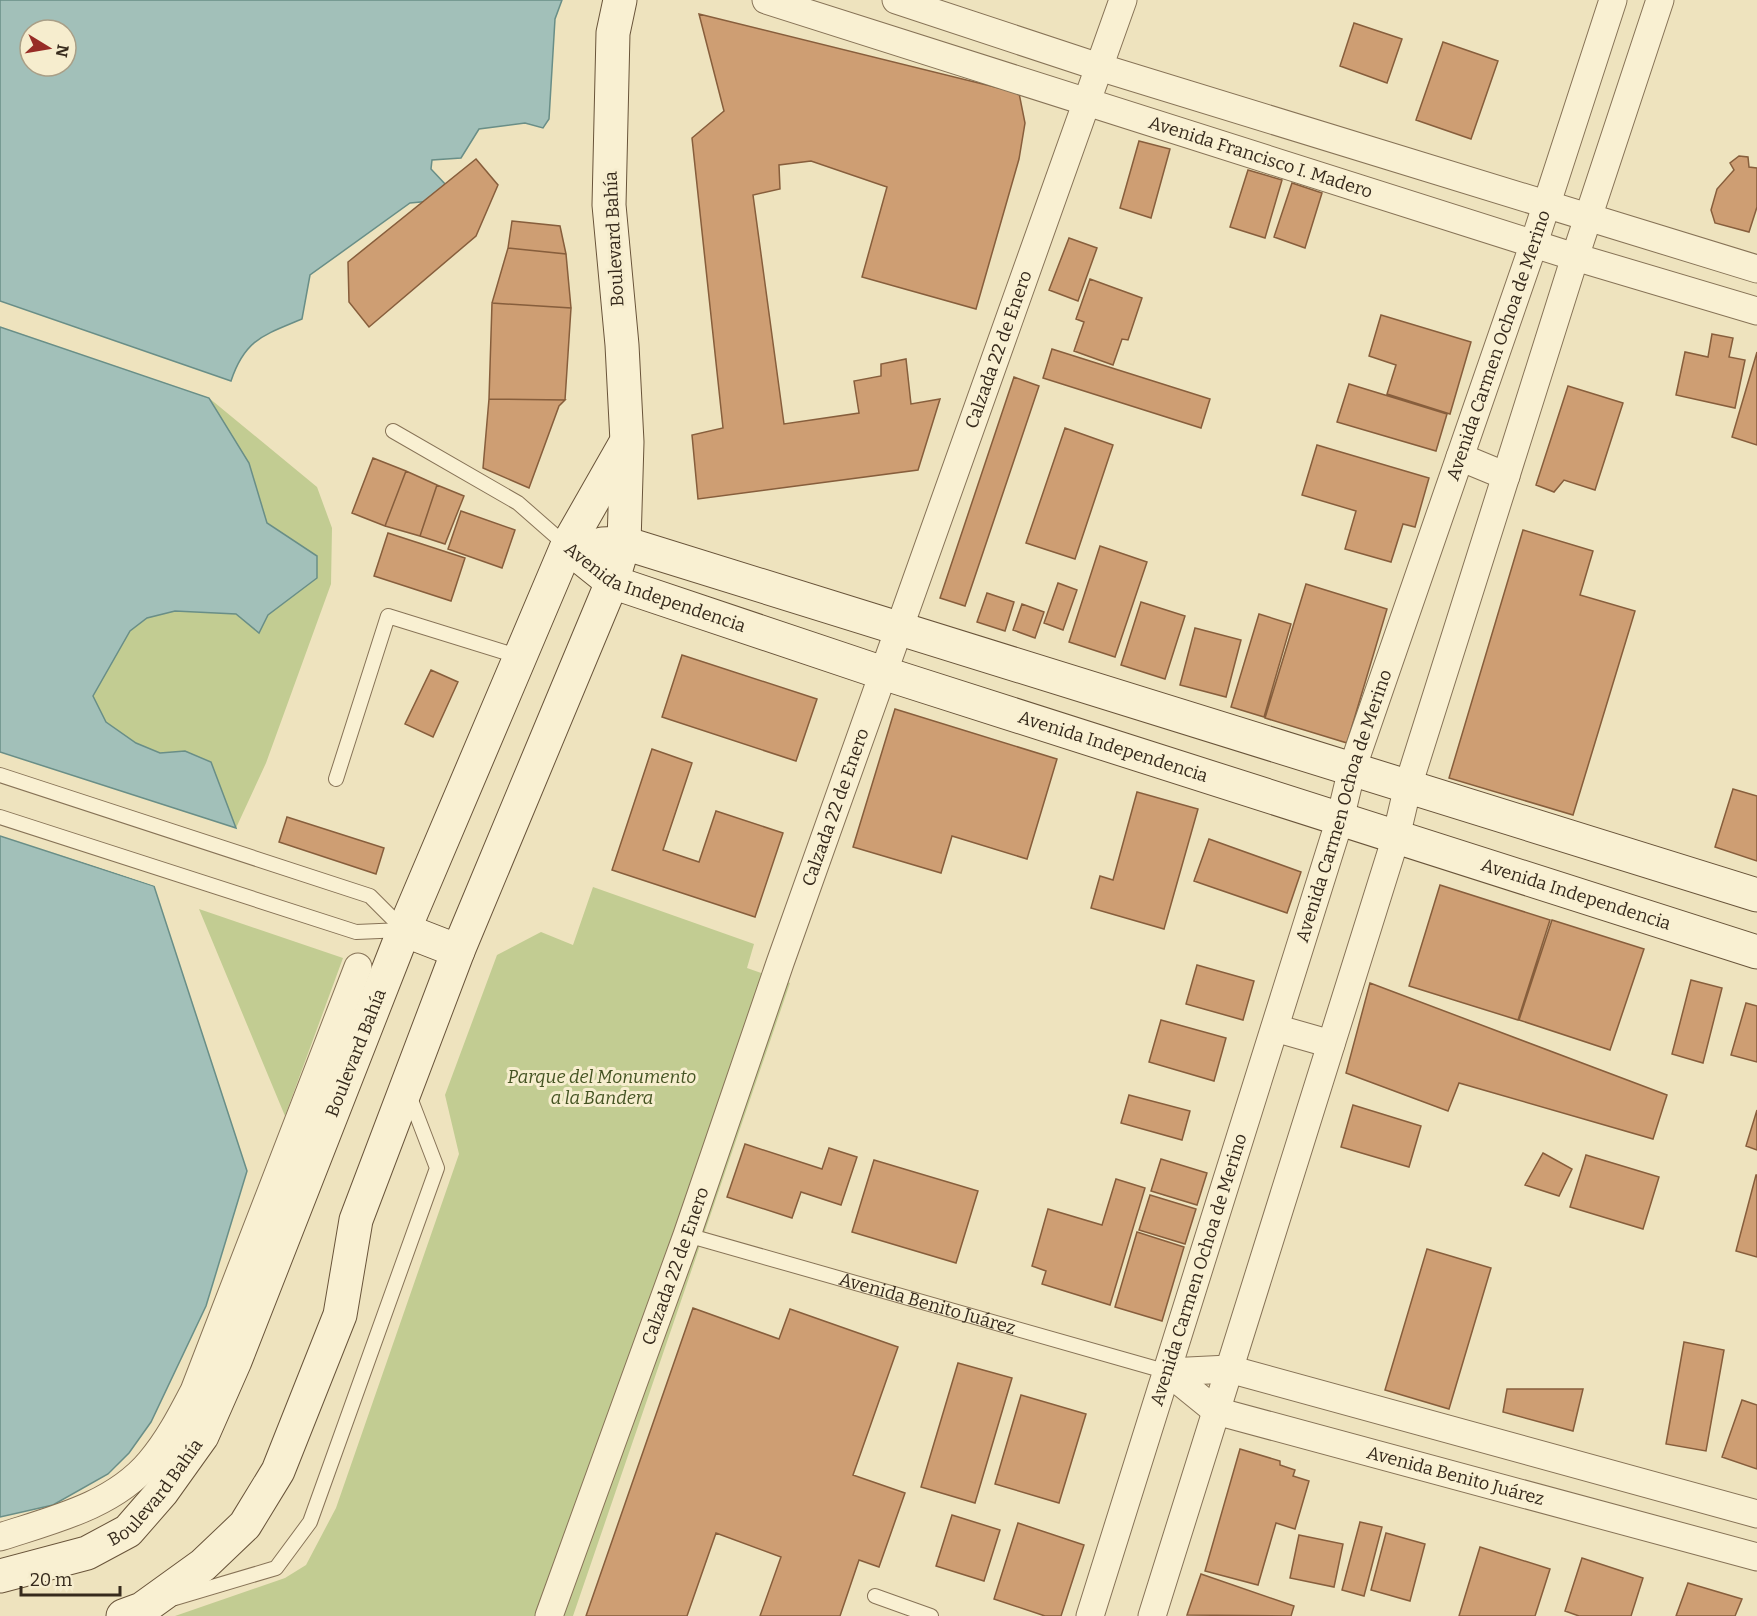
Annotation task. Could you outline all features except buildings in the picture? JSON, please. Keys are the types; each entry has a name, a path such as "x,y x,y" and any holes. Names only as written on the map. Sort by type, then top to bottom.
{"main road":[{"name":"Boulevard Bahía","path":"132,1612 203,1564 245,1525 278,1471 340,1315 356,1220 458,951 612,582 624,543 627,442 622,345 609,205 613,33 620,0"},
{"name":"Boulevard Bahía","path":"0,1576 87,1553 128,1531 162,1491 202,1436 234,1361 404,930 567,546 627,442"},
{"name":"Avenida Independencia","path":"567,546 624,543 1757,895"},
{"name":"Avenida Independencia","path":"567,546 612,582 883,672 1757,952"},
{"path":"404,930 458,951"}],"street":[{"name":"Avenida Francisco I. Madero","path":"766,0 1575,257 1757,311"},
{"name":"Avenida Francisco I. Madero","path":"896,0 1099,67 1757,269"},
{"name":"Calzada 22 de Enero","path":"549,1616 687,1235 780,963 1123,0"},
{"name":"Avenida Carmen Ochoa de Merino","path":"1090,1616 1340,819 1352,769 1534,243 1613,0"},
{"path":"1152,1616 1396,837 1408,786 1575,257 1660,0"},
{"path":"1460,457 1506,476"},
{"path":"0,1537 80,1510 120,1489 149,1463 171,1434 194,1391 358,967"},
{"path":"1275,1028 1331,1044"},
{"name":"Avenida Benito Juárez","path":"1168,1372 1229,1369 1757,1514"},
{"name":"Avenida Benito Juárez","path":"1168,1372 1216,1411 1757,1557"}],"lane":[{"path":"393,431 518,503 567,546"},
{"path":"336,779 388,616 520,657"},
{"path":"0,775 370,896 404,930"},
{"path":"0,816 356,932 404,930"},
{"path":"132,1612 276,1568 310,1522 437,1168 406,1088"},
{"name":"Avenida Benito Juárez","path":"687,1235 1168,1372"},
{"path":"874,1596 931,1616"}],"green space":[{"path":"0,327 209,398 317,487 332,528 331,584 266,763 236,828 0,752"},
{"name":"Parque del Monumento a la Bandera","path":"593,887 754,944 747,968 790,983 573,1616 175,1616 285,1578 306,1565 336,1508 459,1154 445,1095 497,955 541,932 573,945"},
{"path":"199,909 343,958 285,1116"}],"water":[{"path":"0,0 562,0 555,19 549,119 543,128 525,123 479,129 461,158 432,160 431,169 446,185 442,200 410,203 310,275 302,319 258,340 243,356 231,381 0,301"},
{"path":"0,327 209,398 249,463 267,523 317,556 317,578 268,615 259,633 236,614 175,611 147,618 130,631 93,696 106,722 136,743 160,753 185,751 211,762 236,828 0,752"},
{"path":"0,836 154,886 247,1171 206,1306 151,1422 129,1453 108,1474 53,1505 0,1517"}],"pier":[{"path":"0,834 155,883 158,887"}]}
